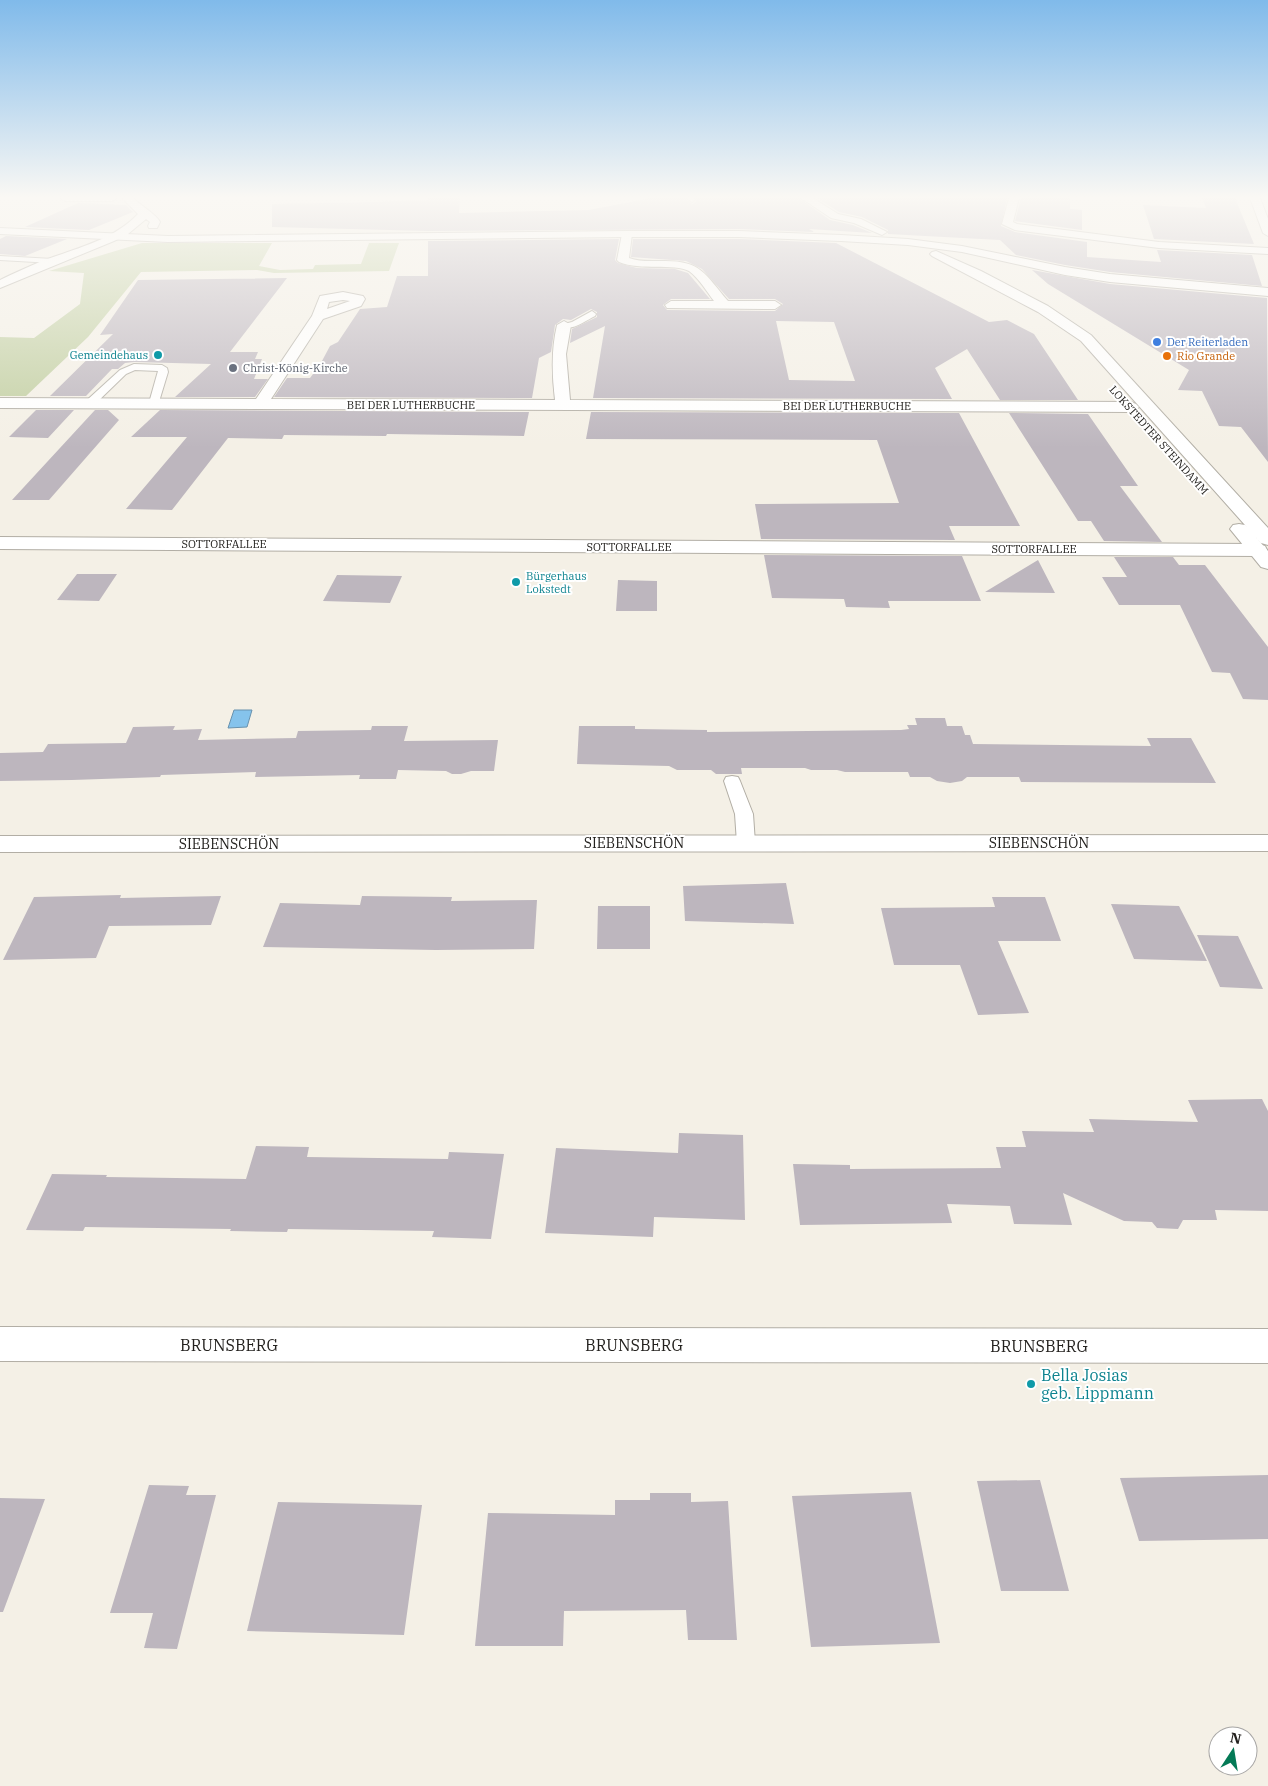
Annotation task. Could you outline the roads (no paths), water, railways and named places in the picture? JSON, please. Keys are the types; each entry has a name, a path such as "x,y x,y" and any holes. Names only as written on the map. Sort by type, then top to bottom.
{"street":[{"path":"704,281 724,305"},
{"path":"990,281 1076,330"},
{"path":"1026,281 1063,309 1071,317 1076,330"},
{"path":"1155,281 1268,292"},
{"path":"1181,281 1238,289"},
{"path":"671,305 775,305"},
{"path":"260,404 318,316"},
{"path":"1042,324 1071,347"},
{"path":"563,405 560,337 564,325"},
{"name":"LOKSTEDTER STEINDAMM","path":"1076,330 1111,363 1265,551"},
{"name":"LOKSTEDTER STEINDAMM","path":"1095,371 1265,551"},
{"name":"BEI DER LUTHERBUCHE","path":"0,403 1131,407"},
{"name":"SOTTORFALLEE","path":"0,543 1265,551"},
{"name":"SIEBENSCHÖN","path":"0,844 1268,843"},
{"name":"BRUNSBERG","path":"0,1344 1268,1346"}],"lane":[{"path":"564,325 574,324 592,314"},
{"path":"90,403 123,372 134,367 162,368 163,372 154,404"},
{"path":"732,781 744,814 746,843"}],"water":[{"path":"234,710 252,710 247,727 228,728"}],"place":[{"name":"Der Reiterladen","path":"1157,342"},
{"name":"Gemeindehaus","path":"158,355"},
{"name":"Rio Grande","path":"1167,356"},
{"name":"Christ-König-Kirche","path":"233,368"},
{"name":"Bürgerhaus Lokstedt","path":"516,582"},
{"name":"Bella Josias geb. Lippmann","path":"1031,1384"}]}
